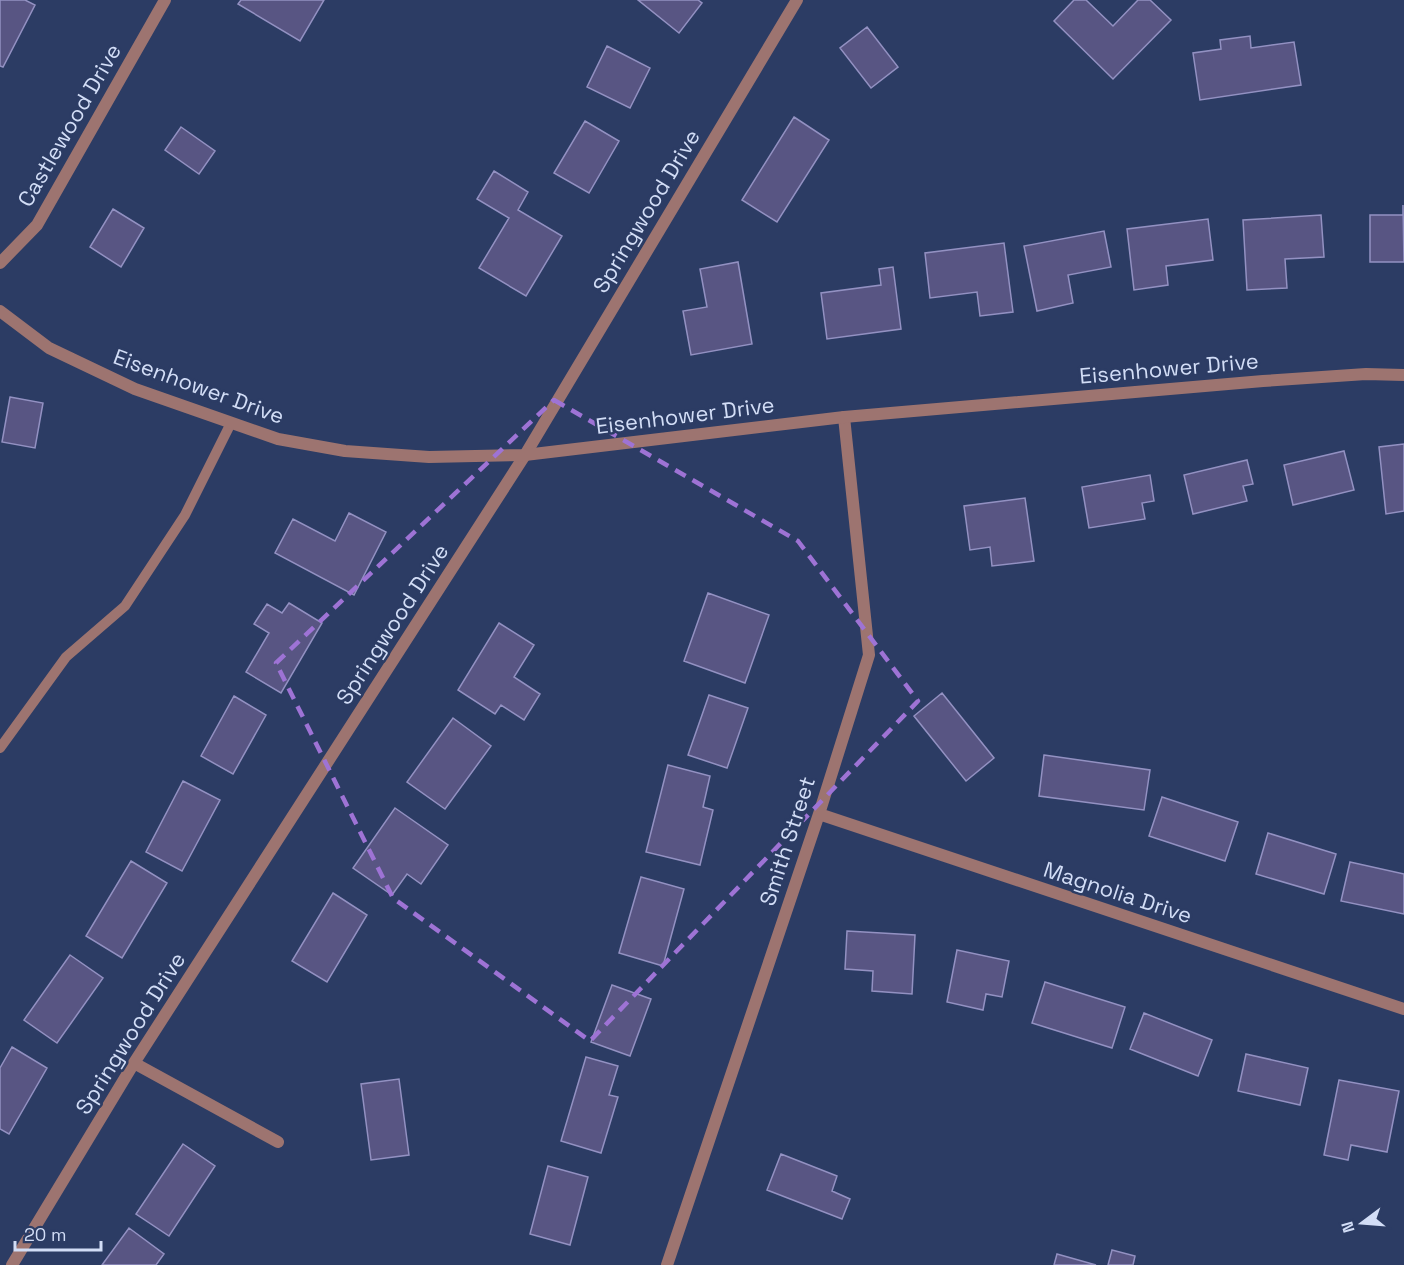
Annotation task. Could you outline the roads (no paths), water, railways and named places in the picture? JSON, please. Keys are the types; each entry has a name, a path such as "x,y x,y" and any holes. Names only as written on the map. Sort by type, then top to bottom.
{"street":[{"name":"Castlewood Drive","path":"0,263 37,225 165,0"},
{"name":"Springwood Drive","path":"12,1265 134,1063 525,455 797,0"},
{"name":"Eisenhower Drive","path":"0,311 49,348 135,388 278,439 345,451 429,457 525,455 844,417 1263,381 1366,374 1404,375"},
{"name":"Smith Street","path":"668,1264 819,814 869,655 844,417"},
{"name":"Magnolia Drive","path":"819,814 1404,1009"},
{"path":"134,1063 278,1143"}],"lane":[{"path":"0,748 66,657 125,606 184,515 231,423"}]}
